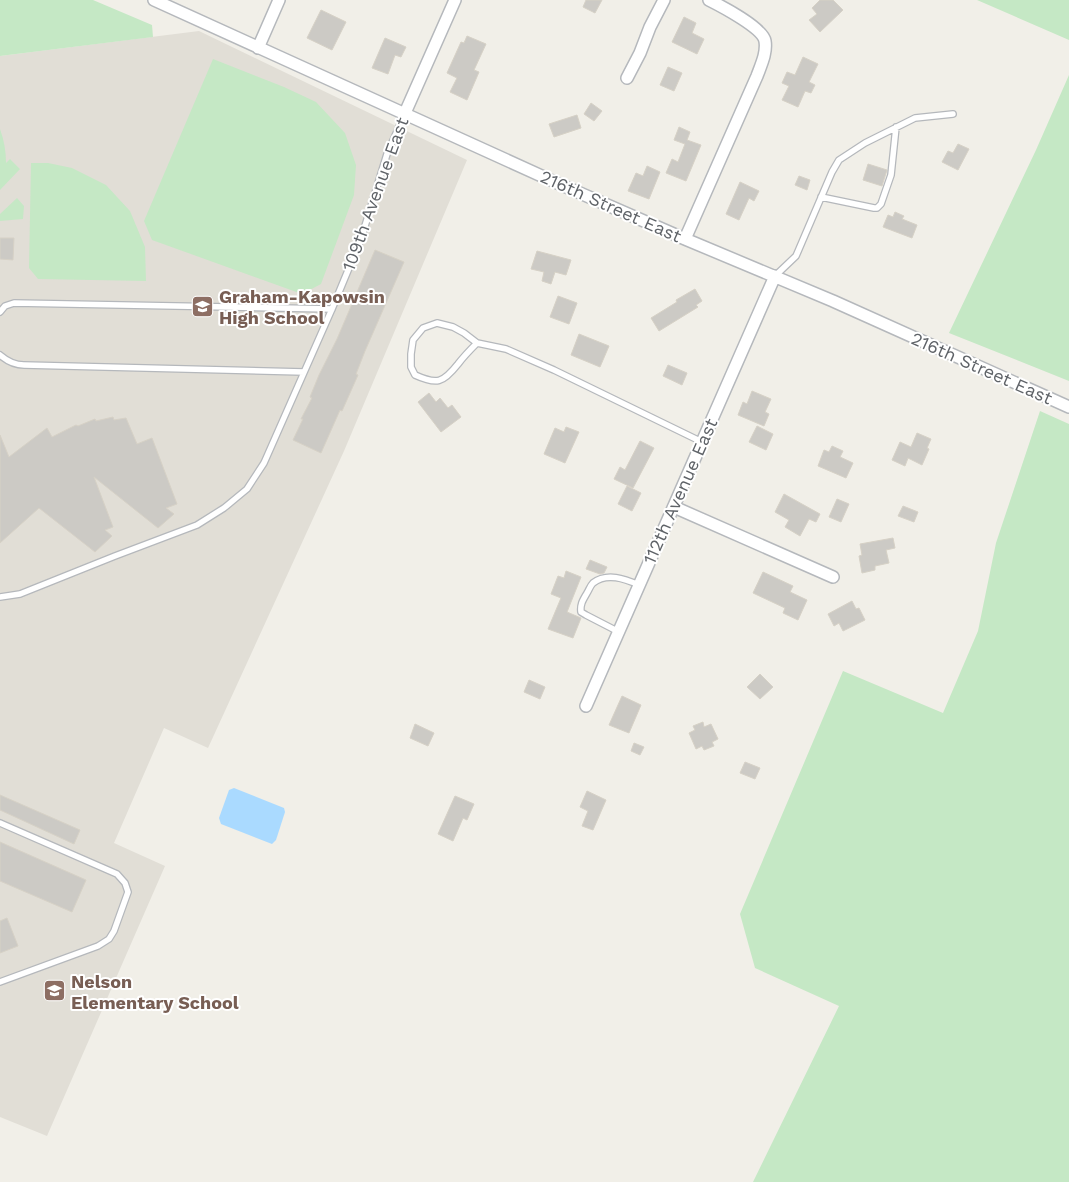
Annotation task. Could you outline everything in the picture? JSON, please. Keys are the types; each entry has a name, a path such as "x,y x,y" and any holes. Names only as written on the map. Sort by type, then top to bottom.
{"street":[{"name":"216th Street East","path":"154,0 548,179 775,276 1069,407"},
{"path":"258,48 279,0"},
{"name":"109th Avenue East","path":"405,113 455,0"},
{"path":"627,78 640,53 650,26 664,0"},
{"path":"685,239 766,52 765,41 758,30 709,0"},
{"name":"112th Avenue East","path":"586,706 775,276"},
{"path":"674,507 833,578"}],"lane":[{"name":"109th Avenue East","path":"0,597 20,594 197,525 224,508 247,489 264,463 332,309 361,239 387,154 405,113"},
{"path":"775,276 796,256 839,160 865,142 915,118 953,114"},
{"path":"821,197 877,208 881,204 891,175 896,127"},
{"path":"0,312 5,306 14,303 332,309"},
{"path":"477,343 444,379 428,380 415,375 411,368 413,340 423,328 437,323 464,333 477,343 506,349 554,370 702,442"},
{"path":"0,355 17,365 24,366 304,372"},
{"path":"619,632 581,612 580,606 582,601 592,584 601,579 622,578 639,585"},
{"path":"0,823 117,874 126,883 128,892 114,931 109,939 98,946 0,982"}],"shaded area":[{"name":"Graham-Kapowsin High School","path":"199,31 467,160 344,451 208,748 164,728 114,843 165,866 47,1136 0,1117 0,56"}],"green space":[{"path":"0,0 93,0 152,25 153,37 0,56"},
{"path":"977,0 1069,0 1069,40"},
{"path":"213,59 284,87 316,102 345,133 356,165 354,195 321,284 302,294 152,240 144,221"},
{"path":"1069,75 1069,381 949,333 1036,150"},
{"path":"0,129 6,154 6,163 10,159 20,169 0,190"},
{"path":"31,163 48,163 72,168 106,185 130,211 145,247 146,281 38,279 29,268"},
{"path":"17,198 24,206 23,219 0,221 0,214"},
{"path":"1040,411 1069,424 1069,1182 753,1182 839,1006 755,968 740,914 843,671 943,713 978,631 996,543"}],"water":[{"path":"234,788 284,808 285,812 276,840 272,844 221,824 219,818 229,790"}],"building":[{"path":"586,0 602,0 595,13 583,7"},
{"path":"820,0 833,0 843,10 820,32 809,20 817,14 812,8"},
{"path":"321,10 346,22 332,50 307,38"},
{"path":"684,17 696,23 692,33 704,39 697,54 672,42"},
{"path":"467,36 486,44 474,70 479,72 467,100 450,92 457,78 447,73 461,42 464,43"},
{"path":"385,38 406,47 401,57 395,55 388,74 372,68"},
{"path":"803,57 818,64 809,82 815,85 811,93 805,91 798,107 782,100 789,86 782,83 787,72 795,75"},
{"path":"668,67 682,73 674,91 660,85"},
{"path":"591,103 602,111 594,121 584,114"},
{"path":"577,115 581,128 554,137 549,124"},
{"path":"679,127 690,132 687,140 701,145 686,181 666,173 672,159 678,162 685,144 674,140"},
{"path":"958,144 969,149 958,170 942,162 948,151 953,153"},
{"path":"868,164 887,170 882,186 863,180"},
{"path":"647,166 660,172 649,199 628,191 636,173 643,176"},
{"path":"799,176 810,180 807,190 795,185"},
{"path":"740,182 759,191 754,201 749,198 739,220 726,214"},
{"path":"895,212 904,216 902,219 917,225 912,238 883,227 888,215 893,217"},
{"path":"0,238 14,238 13,260 0,259"},
{"path":"375,250 404,262 365,351 356,374 358,375 321,453 293,440 312,398 310,397 319,375 337,339"},
{"path":"537,251 571,260 566,275 555,272 551,284 542,281 544,272 531,269"},
{"path":"695,289 702,301 696,305 698,307 659,331 651,318"},
{"path":"558,296 577,303 569,324 550,317"},
{"path":"579,334 609,346 600,367 571,355"},
{"path":"668,365 687,373 682,385 663,376"},
{"path":"752,391 771,399 765,412 769,414 764,426 738,415 743,402 747,404"},
{"path":"429,393 436,402 440,398 448,408 452,405 461,417 441,432 418,402"},
{"path":"113,417 114,420 126,418 137,444 152,438 177,504 166,508 174,514 158,528 94,477 113,527 105,530 112,536 95,552 39,508 0,543 0,435 9,457 47,428 52,437 76,425 78,426 95,419 96,421"},
{"path":"757,426 773,434 766,450 749,442"},
{"path":"566,427 579,432 565,463 544,454 555,428 564,432"},
{"path":"917,433 931,439 922,465 908,458 905,466 892,460 900,442 911,447"},
{"path":"640,441 654,448 633,488 614,479 620,467 625,470"},
{"path":"832,446 843,451 840,457 853,463 846,478 818,466 824,450 829,452"},
{"path":"627,486 641,493 632,511 618,504"},
{"path":"784,494 820,514 816,522 809,519 800,536 785,527 789,520 775,512"},
{"path":"837,499 849,504 841,522 829,517"},
{"path":"903,506 918,512 914,522 898,516"},
{"path":"893,538 895,548 886,550 889,563 875,566 875,570 862,573 859,556 862,555 860,544"},
{"path":"590,560 607,567 604,573 600,574 586,569"},
{"path":"566,571 581,577 567,612 581,618 573,638 548,629 561,598 551,594 558,576 564,578"},
{"path":"763,572 793,586 790,592 807,600 798,620 783,613 785,608 753,593"},
{"path":"852,601 856,609 859,608 865,620 843,631 839,623 834,626 828,614"},
{"path":"760,674 773,687 760,699 747,687"},
{"path":"529,680 545,687 540,699 524,692"},
{"path":"622,696 641,705 629,733 609,725"},
{"path":"703,722 704,727 711,724 718,739 712,742 714,746 704,750 702,746 696,749 689,733 695,730 693,726"},
{"path":"415,724 434,733 428,746 410,738"},
{"path":"634,743 644,747 640,755 631,751"},
{"path":"745,762 760,768 755,779 740,773"},
{"path":"587,791 606,800 593,830 582,826 588,811 580,807"},
{"path":"0,795 80,830 74,844 0,810"},
{"path":"455,796 474,804 467,820 463,818 453,841 438,834"},
{"path":"0,842 86,880 72,912 0,881"},
{"path":"7,918 18,946 0,953 0,921"}],"place":[{"name":"Graham-Kapowsin High School","path":"203,306"},
{"name":"Nelson Elementary School","path":"55,991"}]}
